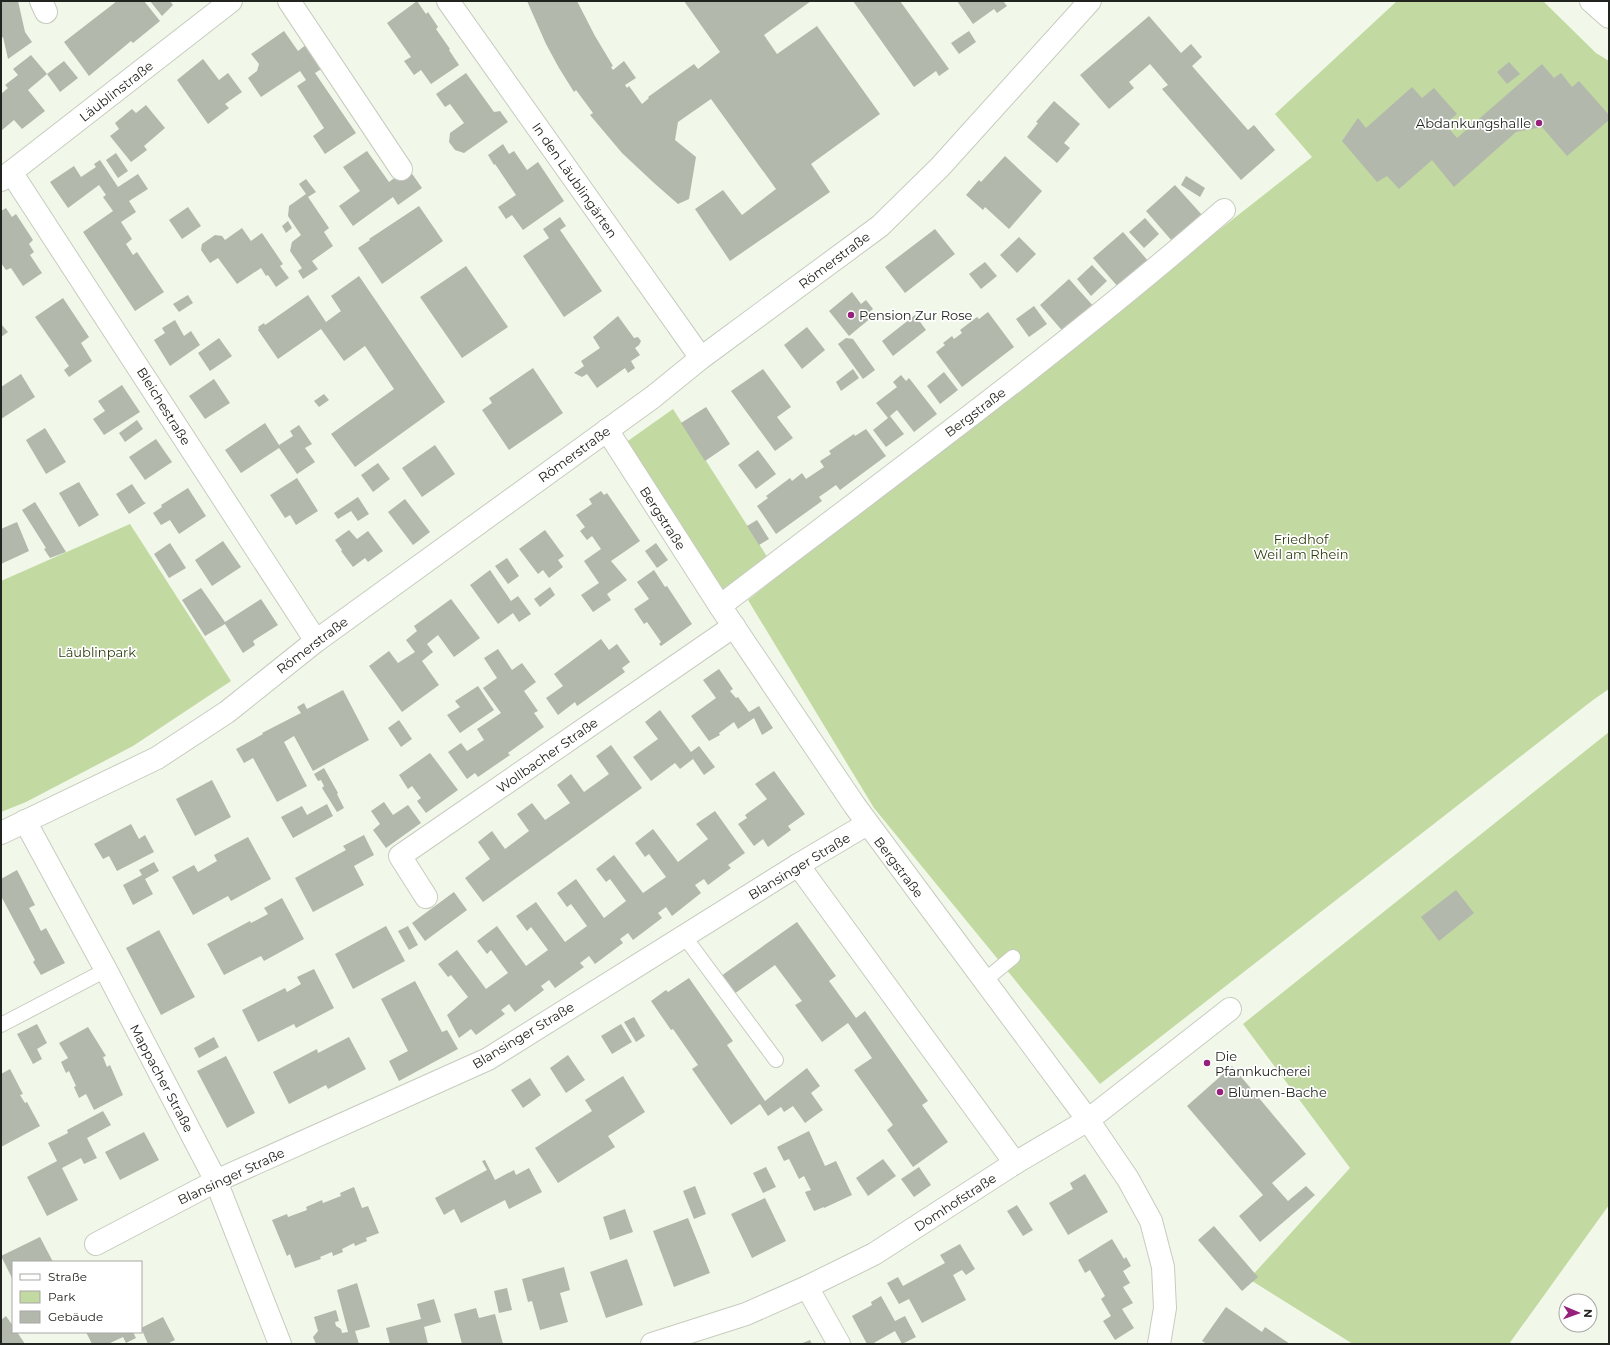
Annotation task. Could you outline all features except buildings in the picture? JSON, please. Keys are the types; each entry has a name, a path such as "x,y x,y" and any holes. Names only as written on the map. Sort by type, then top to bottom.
{"street":[{"name":"Läublinstraße","path":"6,176 231,1"},
{"path":"289,1 401,168"},
{"name":"In den Läublingärten","path":"448,1 702,358"},
{"name":"Römerstraße","path":"1,833 157,758 227,712 316,641 607,430 880,226 940,167 1090,1"},
{"path":"1592,1 1609,17"},
{"name":"Bleichestraße","path":"6,176 316,641"},
{"name":"Bergstraße","path":"720,606 1065,343 1224,210"},
{"name":"Bergstraße","path":"607,430 720,606 868,824 1088,1120 1128,1179 1151,1222 1163,1267 1165,1308 1159,1344"},
{"name":"Wollbacher Straße","path":"426,897 400,856 734,626"},
{"name":"Mappacher Straße","path":"25,821 106,970 216,1181 280,1344"},
{"name":"Blansinger Straße","path":"96,1244 216,1181 488,1059 798,865 868,824"},
{"path":"798,865 1015,1163"},
{"name":"Domhofstraße","path":"652,1344 746,1314 807,1287 874,1254 1015,1163 1088,1120 1230,1009"},
{"path":"807,1287 839,1344"}],"lane":[{"path":"684,936 776,1060"},
{"path":"984,981 1013,957"},
{"path":"1,1025 106,970"}],"green space":[{"name":"Friedhof Weil am Rhein","path":"1397,1 1543,1 1596,53 1609,61 1609,689 1100,1084 874,808 748,600 1312,157 1275,114"},
{"path":"673,409 773,566 720,606 618,448"},
{"name":"Läublinpark","path":"130,524 231,681 133,746 26,802 1,812 1,581"},
{"path":"1609,732 1609,1205 1509,1344 1353,1344 1249,1279 1350,1168 1243,1024"}],"place":[{"name":"Abdankungshalle","path":"1539,123"},
{"name":"Pension Zur Rose","path":"851,315"},
{"name":"Die Pfannkucherei","path":"1207,1063"},
{"name":"Blumen-Bache","path":"1220,1092"}]}
